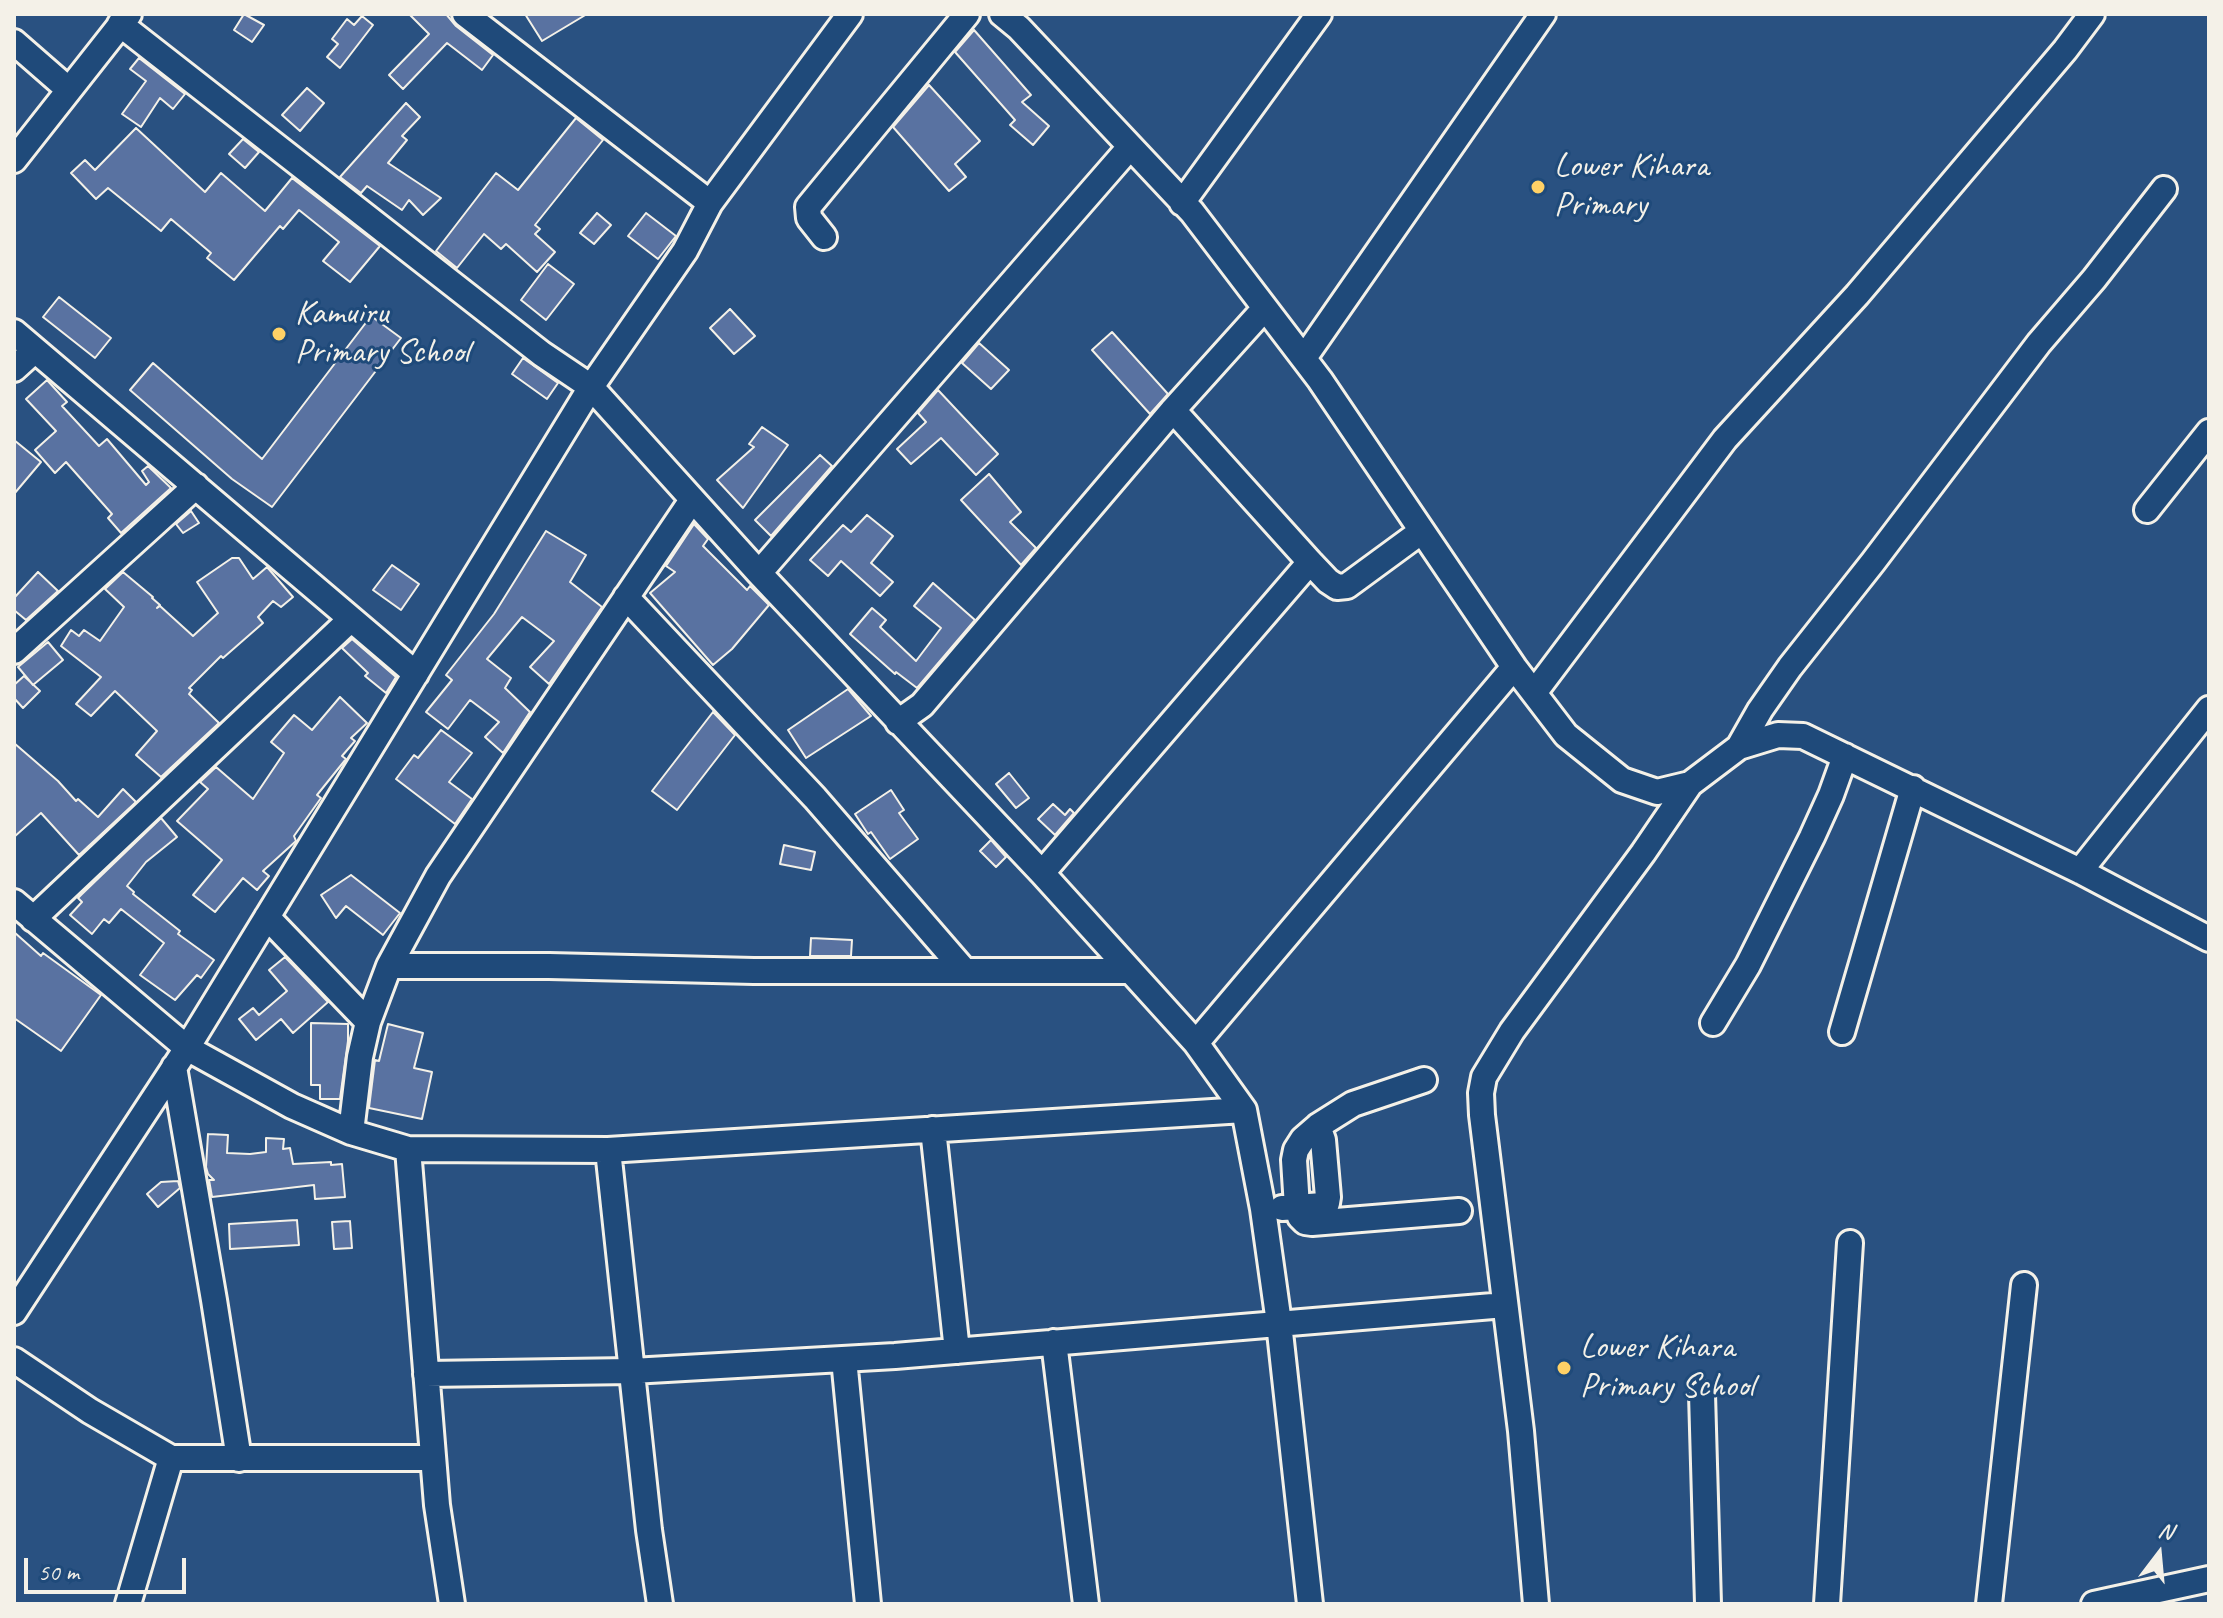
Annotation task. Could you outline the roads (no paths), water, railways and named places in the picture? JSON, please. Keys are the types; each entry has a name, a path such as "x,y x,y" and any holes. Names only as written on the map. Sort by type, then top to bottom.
{"street":[{"path":"465,14 710,203"},
{"path":"14,1312 181,1058 591,387 685,251 710,203 850,14"},
{"path":"824,237 809,218 808,207 967,14"},
{"path":"1002,14 1019,28 1182,203 1265,308 1304,358 1514,667 1566,735 1622,780 1657,792 1690,784"},
{"path":"1182,203 1319,14"},
{"path":"1304,358 1543,14"},
{"path":"1534,693 1725,439 1857,295 2092,14"},
{"path":"14,160 125,19 542,354 591,387 759,573 1042,873 1196,1043 1244,1110 1263,1209 1279,1323 1310,1604"},
{"path":"14,42 69,90"},
{"path":"759,573 1130,147"},
{"path":"1739,747 1790,667 2039,343 2164,189"},
{"path":"898,722 922,705 1173,410 1265,308"},
{"path":"14,332 416,674"},
{"path":"14,369 35,350"},
{"path":"1173,410 1310,562 1337,587 1347,586 1422,531"},
{"path":"2147,510 2209,432"},
{"path":"14,651 196,486"},
{"path":"351,1132 360,1057 368,1022 389,966 438,876 692,500"},
{"path":"1042,873 1310,562"},
{"path":"626,597 815,798 964,970"},
{"path":"33,919 351,619"},
{"path":"1196,1043 1514,667"},
{"path":"2080,871 2209,709"},
{"path":"1536,1604 1521,1431 1482,1115 1484,1077 1512,1031 1690,784 1739,747 1778,735 1803,736 2080,871 2209,939"},
{"path":"1713,1023 1748,965 1812,837 1845,756"},
{"path":"1842,1032 1913,788"},
{"path":"14,902 181,1058 351,1132 408,1149 608,1150 1244,1110"},
{"path":"267,917 368,1022"},
{"path":"389,966 754,971 1129,971"},
{"path":"181,1058 239,1459"},
{"path":"1424,1080 1353,1104 1303,1139 1294,1160 1297,1207 1300,1217 1312,1223 1459,1211"},
{"path":"933,1129 957,1351"},
{"path":"408,1149 437,1505 452,1604"},
{"path":"608,1150 649,1530 660,1604"},
{"path":"1263,1209 1297,1207"},
{"path":"1827,1604 1850,1243"},
{"path":"1989,1604 2024,1285"},
{"path":"426,1374 632,1371 844,1359 1505,1305"},
{"path":"1054,1342 1086,1604"},
{"path":"844,1359 868,1604"},
{"path":"14,1360 90,1411 171,1458 433,1458"},
{"path":"1702,1394 1708,1604"},
{"path":"128,1604 171,1458"},
{"path":"2094,1604 2208,1580"}],"place":[{"name":"Lower Kihara Primary","path":"1538,187"},
{"name":"Kamuiru Primary School","path":"279,334"},
{"name":"Lower Kihara Primary School","path":"1564,1368"}]}
